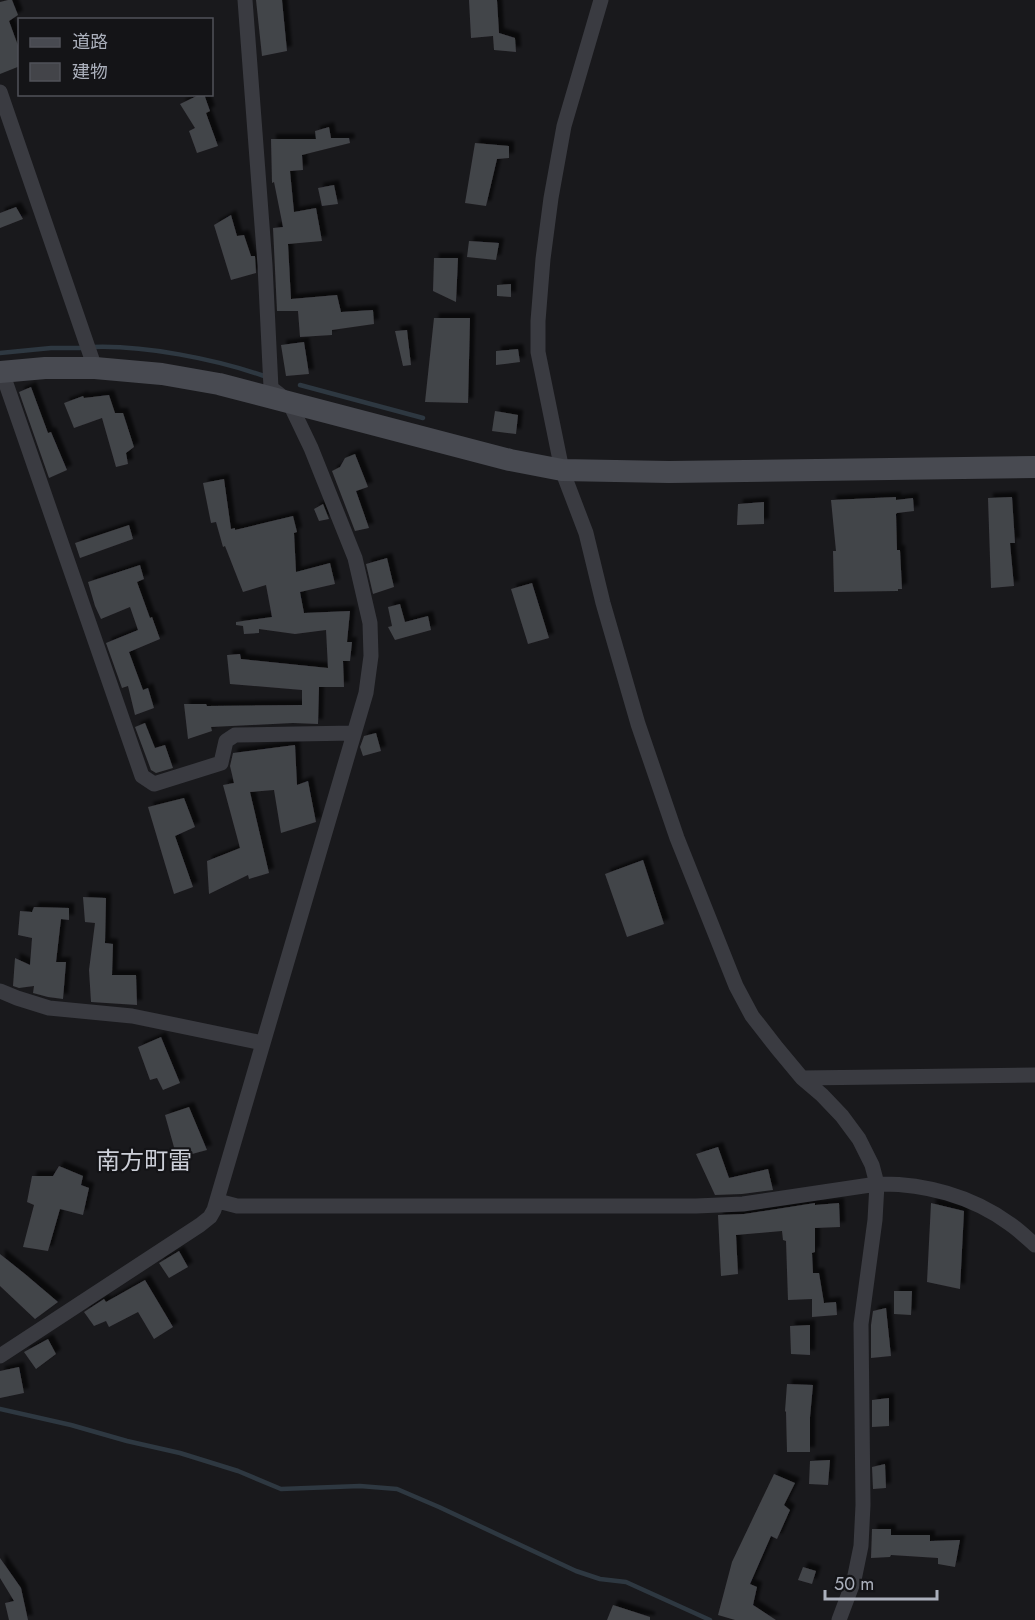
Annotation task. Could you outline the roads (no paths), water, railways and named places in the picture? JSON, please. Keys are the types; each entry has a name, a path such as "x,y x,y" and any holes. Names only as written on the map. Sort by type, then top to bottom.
{"street":[{"path":"0,1356 200,1226 210,1217 218,1201 366,693 371,656 370,623 355,558 289,402 271,388 265,265 245,0"},
{"path":"602,0 564,126 543,259 538,352 562,470 586,533 603,603 638,724 681,848 736,986 752,1016 802,1078 842,1116 859,1139 872,1165 877,1184 876,1220 861,1324 863,1505 861,1546 854,1580 839,1620"},
{"path":"0,92 91,355"},
{"path":"354,733 235,735 226,741 221,763 154,784 142,776 1,372 45,368 91,355 130,370 219,384 510,460 562,470 669,472 1035,467"},
{"path":"0,991 49,1008 132,1016 263,1043"},
{"path":"802,1078 1035,1075"},
{"path":"218,1201 237,1206 696,1206 743,1204 877,1184 913,1185 939,1191 992,1212 1035,1245"}],"waterway":[{"path":"92,347 134,348 179,354 264,376"},
{"path":"0,353 51,348 84,348"},
{"path":"300,385 423,418"},
{"path":"0,1409 180,1453 238,1471 281,1489 360,1486 397,1489 576,1571 600,1579 626,1582 710,1620"}],"district":[{"name":"南方町雷","path":"144,1160"}]}
